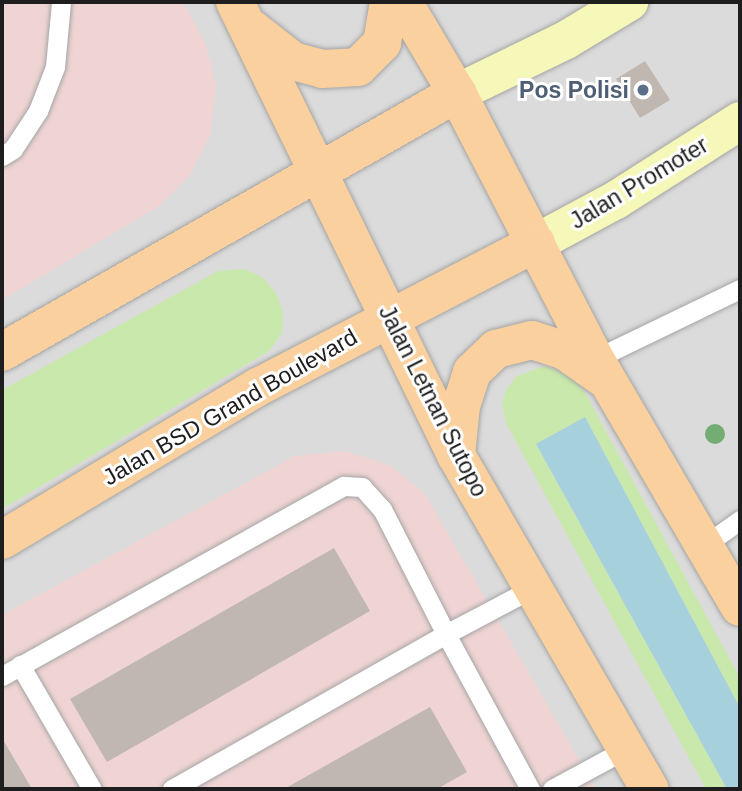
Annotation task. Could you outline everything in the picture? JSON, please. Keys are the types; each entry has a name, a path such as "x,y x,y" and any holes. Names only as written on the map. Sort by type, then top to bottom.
{"main road":[{"path":"241,13 293,61 322,69 358,67 382,43 389,2"},
{"path":"403,2 457,93 605,375 706,544 740,607"},
{"name":"Jalan Letnan Sutopo","path":"241,13 316,174 456,455 650,789"},
{"path":"2,352 457,93"},
{"name":"Jalan BSD Grand Boulevard","path":"2,540 258,387 536,243"},
{"path":"456,455 461,406 472,372 495,349 532,340 565,351 605,375"}],"street":[{"path":"457,93 566,40 629,2"},
{"name":"Jalan Promoter","path":"536,243 616,200 740,121"}],"lane":[{"path":"2,156 13,149 38,111 55,67 61,2"},
{"path":"605,375 740,289"},
{"path":"2,676 344,486 362,487 382,509 530,789"},
{"path":"706,544 740,520"},
{"path":"172,789 446,634 533,588"},
{"path":"20,665 92,789"},
{"path":"552,789 626,749"}],"shaded area":[{"path":"2,2 740,2 740,789 2,789"},
{"path":"2,2 183,2 206,44 216,86 210,135 190,175 159,206 2,300"},
{"path":"344,451 390,465 425,494 596,789 2,789 2,615 295,456"}],"green space":[{"path":"244,269 262,277 276,293 283,312 282,333 269,351 2,509 2,390 218,271"},
{"path":"544,366 572,376 584,391 740,678 740,708 585,417 536,444 727,789 706,789 507,425 502,406 506,390 517,376"}],"water":[{"path":"585,417 740,708 740,789 727,789 536,444"}],"building":[{"name":"Pos Polisi","path":"645,61 670,100 640,118 616,79"},
{"path":"334,548 370,611 107,762 70,699"},
{"path":"430,707 467,772 437,789 284,789"},
{"path":"2,738 32,789 2,789"}],"place":[{"name":"Pos Polisi","path":"643,90"}]}
